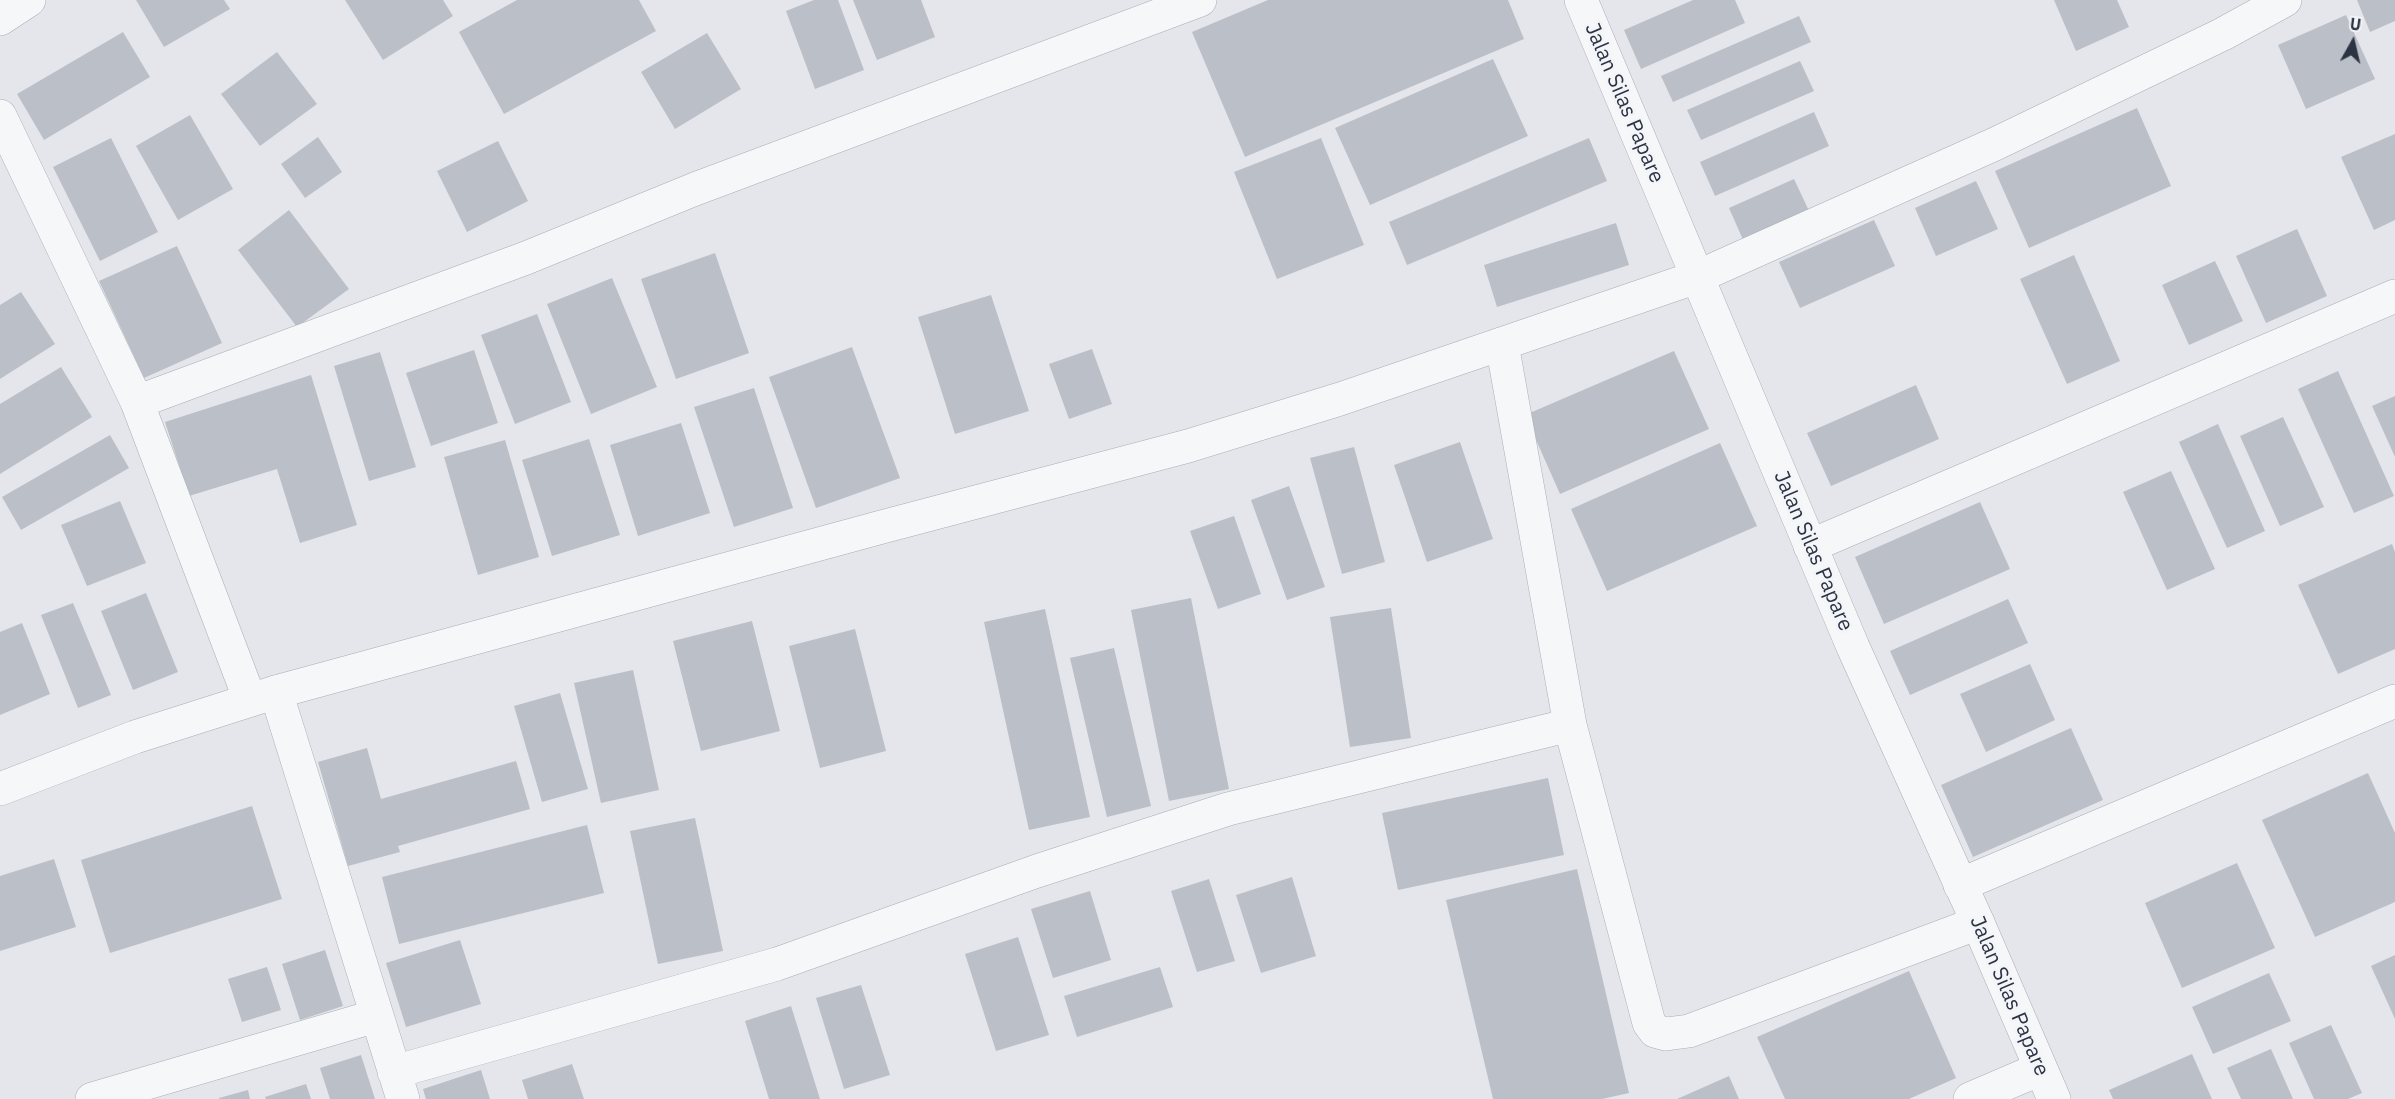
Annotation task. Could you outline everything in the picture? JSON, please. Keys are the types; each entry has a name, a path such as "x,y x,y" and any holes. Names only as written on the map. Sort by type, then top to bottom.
{"street":[{"path":"0,19 29,0"},
{"path":"137,402 515,262 695,189 1200,0"},
{"name":"Jalan Silas Papare","path":"1581,0 1853,647 1978,923 2054,1099"},
{"path":"0,789 135,737 263,696 1188,446 1340,399 1697,277 1995,144 2223,34 2285,0"},
{"path":"0,116 137,402 263,696 376,1016 398,1085 777,964 1037,871 1227,809 1570,725"},
{"path":"1810,546 2395,296"},
{"path":"1502,344 1570,725 1649,1023 1655,1031 1666,1034 1689,1031 1978,923"},
{"path":"1960,885 2395,701"},
{"path":"92,1099 376,1016"},
{"path":"1970,1099 2040,1069"}],"building":[{"path":"136,0 224,0 230,9 164,47"},
{"path":"345,0 443,0 453,16 383,60"},
{"path":"517,0 639,0 656,31 504,114 459,32"},
{"path":"814,0 838,0 864,70 815,89 786,11"},
{"path":"853,0 921,0 935,37 877,60"},
{"path":"1268,0 1508,0 1524,39 1245,157 1192,32"},
{"path":"1693,0 1735,0 1745,23 1641,69 1624,30"},
{"path":"2054,0 2117,0 2129,27 2076,51"},
{"path":"2357,0 2395,0 2395,21 2370,32"},
{"path":"2346,15 2375,79 2306,109 2278,45"},
{"path":"1799,16 1811,42 1673,102 1661,76"},
{"path":"123,32 150,77 44,140 17,94"},
{"path":"707,33 741,89 675,129 641,72"},
{"path":"277,52 317,104 260,146 221,94"},
{"path":"1493,59 1528,136 1370,205 1335,128"},
{"path":"1800,61 1814,91 1701,140 1687,110"},
{"path":"2137,108 2171,186 2029,248 1995,171"},
{"path":"1814,112 1829,146 1715,196 1700,162"},
{"path":"190,115 233,189 178,220 136,146"},
{"path":"2395,134 2395,220 2374,230 2341,157"},
{"path":"318,137 342,172 305,198 281,164"},
{"path":"111,138 158,232 100,261 53,167"},
{"path":"1321,138 1364,245 1277,279 1234,172"},
{"path":"1589,138 1607,181 1407,265 1389,222"},
{"path":"498,141 528,201 467,232 437,171"},
{"path":"1794,179 1810,213 1744,242 1729,208"},
{"path":"1976,181 1998,229 1936,256 1915,208"},
{"path":"289,210 349,289 297,327 238,250"},
{"path":"1874,220 1895,266 1800,308 1779,262"},
{"path":"1616,223 1629,265 1497,307 1484,265"},
{"path":"2297,229 2327,296 2266,323 2236,256"},
{"path":"177,246 222,343 144,378 99,281"},
{"path":"715,253 749,353 676,379 641,279"},
{"path":"2074,255 2120,361 2067,384 2020,279"},
{"path":"2215,261 2243,321 2189,345 2162,285"},
{"path":"612,278 657,387 591,414 547,304"},
{"path":"21,292 55,344 0,379 0,305"},
{"path":"991,295 1029,411 955,434 918,317"},
{"path":"537,314 571,402 515,424 481,335"},
{"path":"852,347 900,478 816,508 769,377"},
{"path":"1092,349 1112,404 1069,419 1049,364"},
{"path":"474,350 498,423 431,446 406,373"},
{"path":"1674,351 1709,429 1560,494 1525,415"},
{"path":"380,352 416,467 369,481 334,366"},
{"path":"61,367 92,417 0,474 0,404"},
{"path":"2338,371 2394,496 2354,513 2298,389"},
{"path":"311,375 357,525 300,543 277,469 189,496 165,422"},
{"path":"1916,385 1939,439 1831,486 1807,433"},
{"path":"754,388 793,508 734,527 694,407"},
{"path":"2395,396 2395,457 2372,406"},
{"path":"2283,417 2324,507 2280,526 2240,436"},
{"path":"681,423 710,513 638,536 610,445"},
{"path":"2218,424 2265,531 2227,548 2179,442"},
{"path":"110,435 129,468 21,530 2,497"},
{"path":"589,439 620,535 552,556 522,460"},
{"path":"505,440 539,557 478,575 444,457"},
{"path":"1460,442 1493,539 1427,562 1394,465"},
{"path":"1720,443 1757,526 1607,591 1571,509"},
{"path":"1354,447 1385,562 1342,574 1310,458"},
{"path":"2171,471 2215,569 2167,590 2123,492"},
{"path":"1289,486 1325,587 1287,600 1251,500"},
{"path":"120,501 146,563 87,586 61,525"},
{"path":"1980,502 2010,569 1884,624 1855,557"},
{"path":"1234,516 1261,594 1218,609 1190,531"},
{"path":"2392,544 2395,552 2395,649 2338,674 2298,585"},
{"path":"146,593 178,672 133,690 101,611"},
{"path":"1191,598 1229,789 1169,801 1131,610"},
{"path":"2008,599 2028,643 1910,695 1890,651"},
{"path":"73,603 111,695 78,708 41,615"},
{"path":"1391,608 1411,738 1350,747 1330,617"},
{"path":"1045,609 1090,817 1029,830 984,622"},
{"path":"752,621 780,731 701,751 673,641"},
{"path":"22,623 50,694 0,715 0,632"},
{"path":"855,629 886,751 820,768 789,646"},
{"path":"1114,648 1151,806 1107,817 1070,658"},
{"path":"2030,664 2055,720 1986,752 1960,694"},
{"path":"633,670 659,790 601,803 574,683"},
{"path":"560,693 588,789 542,802 514,706"},
{"path":"2071,728 2103,800 1973,857 1941,785"},
{"path":"367,748 381,799 516,761 530,809 398,846 400,852 348,866 318,762"},
{"path":"2368,773 2395,833 2395,902 2315,937 2262,820"},
{"path":"1548,778 1564,855 1398,890 1382,813"},
{"path":"252,806 282,899 110,953 81,860"},
{"path":"695,818 723,951 658,964 630,831"},
{"path":"587,825 604,893 399,944 382,877"},
{"path":"54,859 76,927 0,951 0,876"},
{"path":"2237,863 2275,948 2182,988 2145,903"},
{"path":"1577,869 1629,1093 1602,1099 1493,1099 1446,900"},
{"path":"1292,877 1316,956 1261,973 1236,895"},
{"path":"1209,879 1235,961 1197,972 1171,891"},
{"path":"1090,891 1111,960 1053,978 1031,909"},
{"path":"1018,937 1049,1035 996,1051 965,954"},
{"path":"460,940 481,1004 406,1027 386,963"},
{"path":"325,950 343,1006 300,1020 282,964"},
{"path":"2395,955 2395,1019 2371,966"},
{"path":"267,967 281,1010 242,1022 228,979"},
{"path":"1160,967 1173,1007 1077,1037 1064,996"},
{"path":"1909,971 1956,1078 1909,1099 1785,1099 1757,1037"},
{"path":"2269,973 2291,1021 2213,1054 2192,1007"},
{"path":"861,985 890,1075 844,1089 816,998"},
{"path":"791,1006 820,1099 769,1099 745,1021"},
{"path":"2331,1025 2362,1093 2348,1099 2314,1099 2289,1043"},
{"path":"2271,1049 2293,1099 2241,1099 2227,1068"},
{"path":"2192,1054 2212,1099 2113,1099 2109,1090"},
{"path":"361,1055 375,1099 330,1099 320,1068"},
{"path":"572,1064 584,1099 528,1099 522,1080"},
{"path":"481,1070 490,1099 426,1099 423,1089"},
{"path":"1729,1076 1739,1099 1677,1099"},
{"path":"306,1084 311,1099 266,1099 265,1097"},
{"path":"248,1090 250,1099 219,1099 219,1098"}]}
